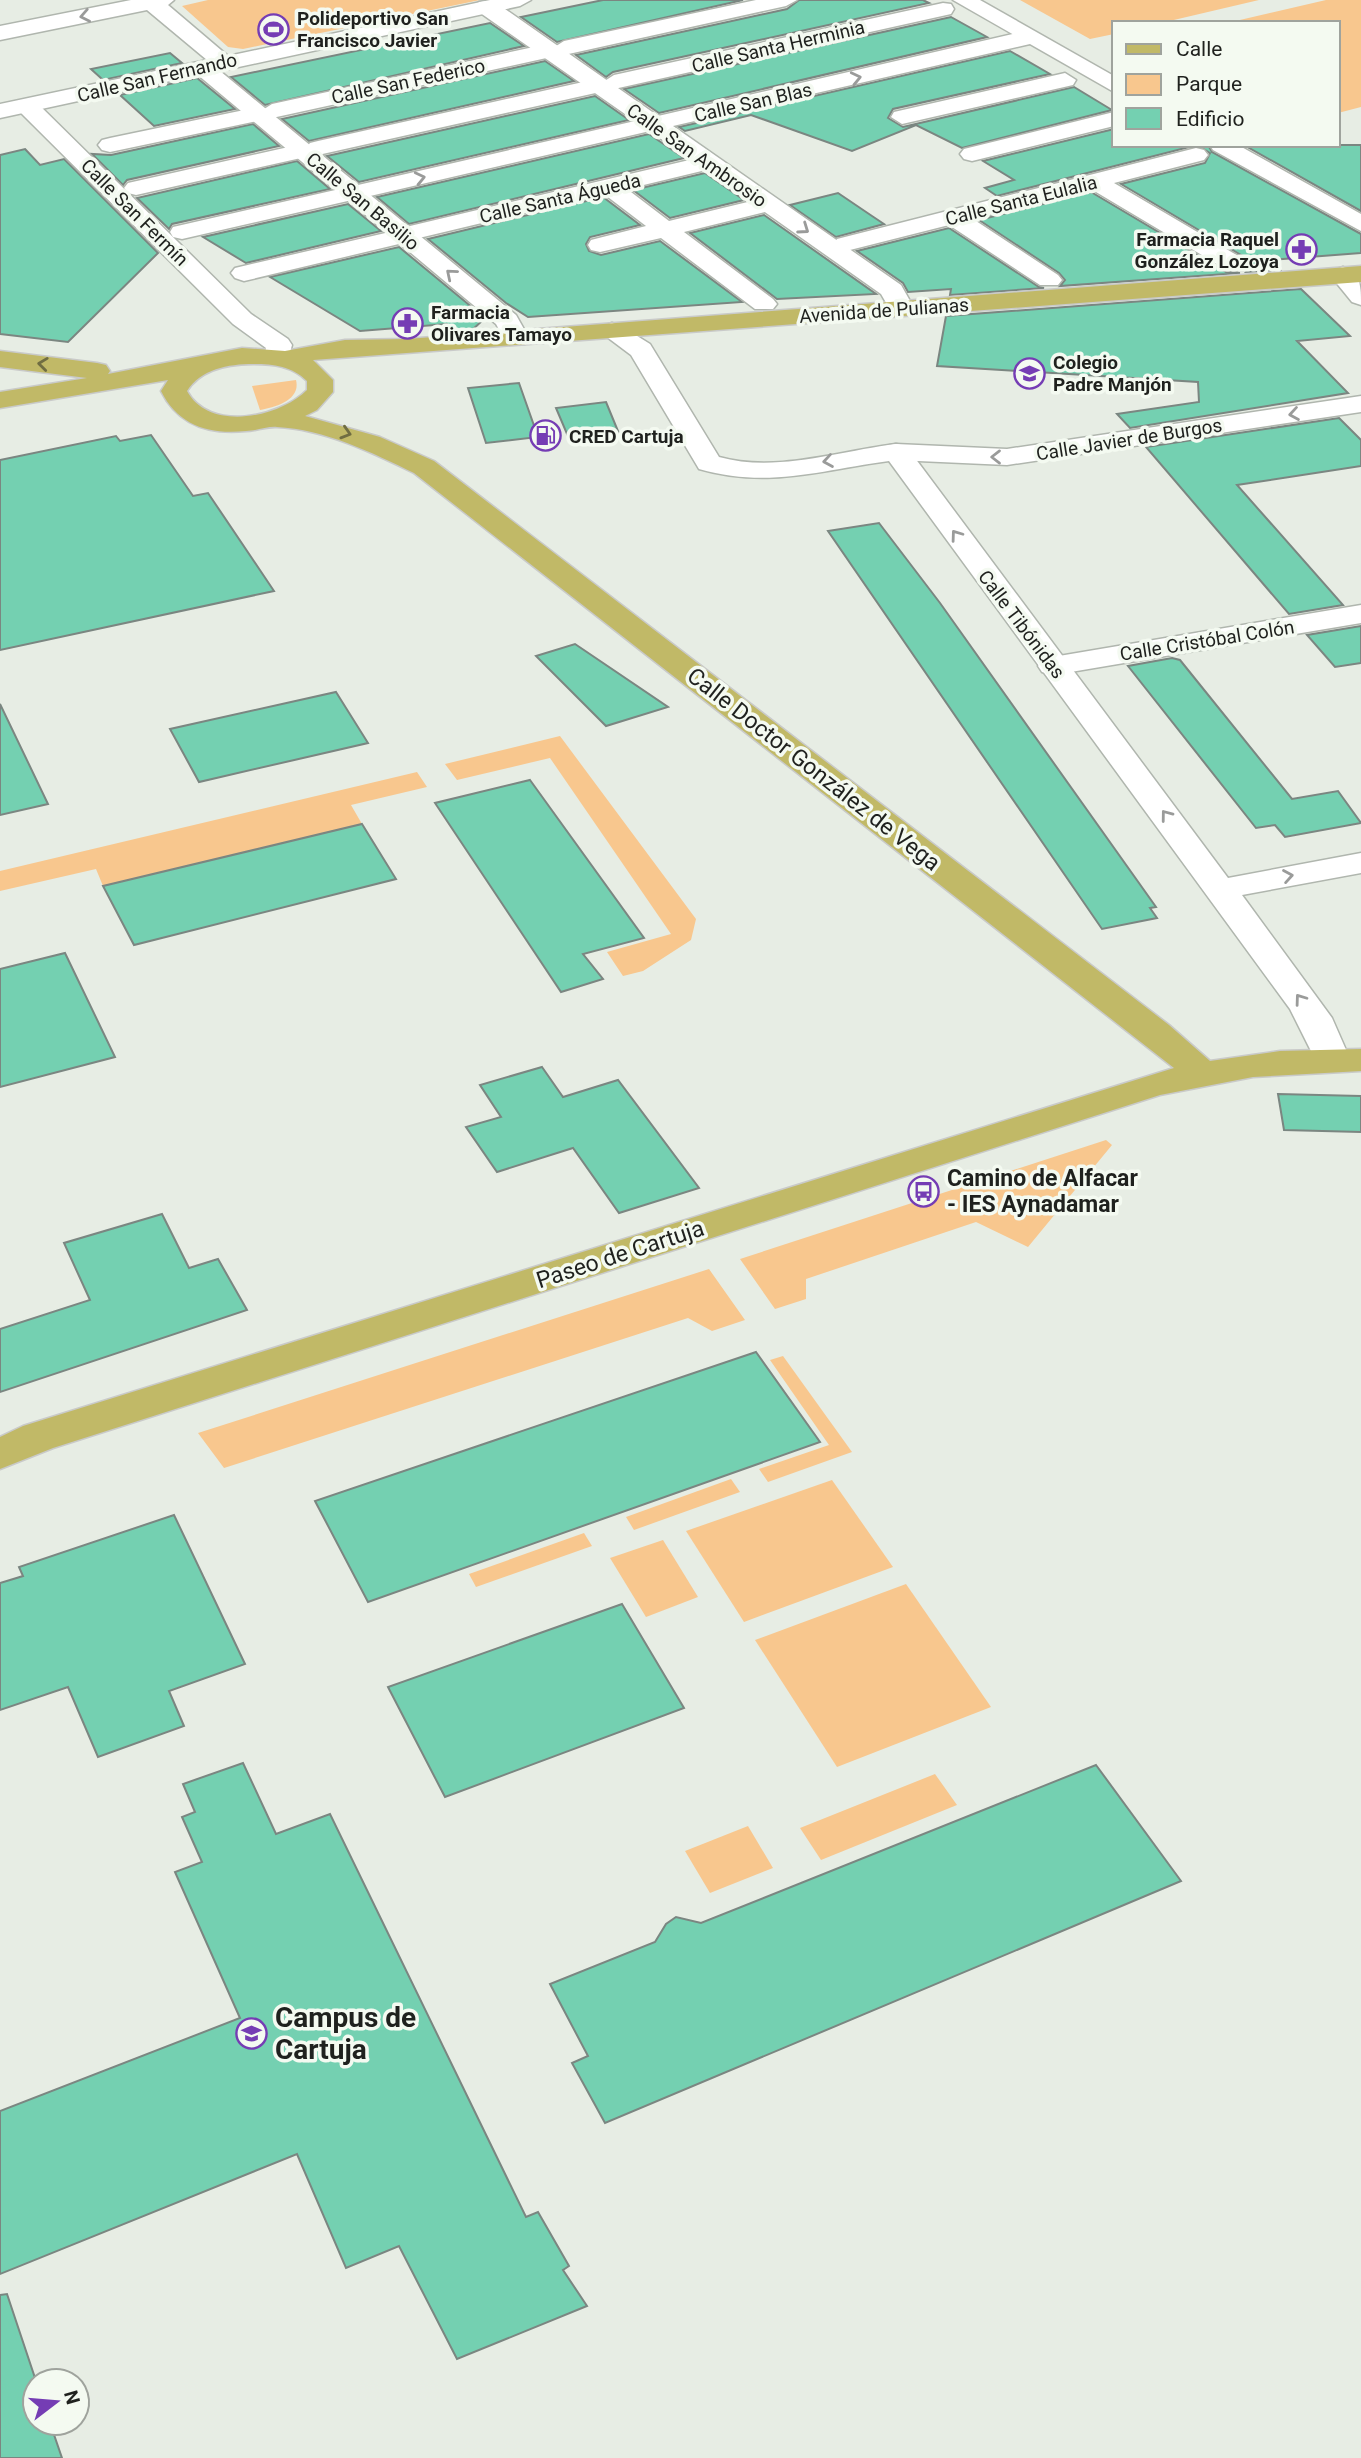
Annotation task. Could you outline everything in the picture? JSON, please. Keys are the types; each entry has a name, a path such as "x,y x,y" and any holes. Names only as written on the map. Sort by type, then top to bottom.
{"main road":[{"name":"Avenida de Pulianas","path":"282,358 310,351 1352,275"},
{"name":"Avenida de Pulianas","path":"321,382 365,359 407,346"},
{"path":"0,400 242,356 282,358"},
{"name":"Calle Doctor González de Vega","path":"282,358 303,365 352,407 406,447 424,467 1156,1033 1202,1073"},
{"path":"0,359 134,376"},
{"path":"182,408 174,391 180,380 210,363"},
{"path":"0,386 32,394 120,397 182,408 216,422 237,424 279,419 302,410 316,399 321,382"},
{"name":"Calle Doctor González de Vega","path":"279,419 331,429 373,441 424,467"},
{"name":"Paseo de Cartuja","path":"0,1454 19,1440 1148,1086 1202,1073 1268,1064 1346,1059"}],"street":[{"name":"Calle San Fernando","path":"0,111 520,0"},
{"name":"Calle San Federico","path":"272,111 786,0"},
{"path":"964,0 1112,84"},
{"path":"0,33 155,1"},
{"name":"Calle San Basilio","path":"155,1 213,66 348,194 507,320 516,338"},
{"name":"Calle San Ambrosio","path":"487,7 892,290 901,308"},
{"name":"Calle Santa Herminia","path":"318,148 943,9"},
{"name":"Calle San Blas","path":"182,232 1030,37"},
{"path":"902,117 1065,80"},
{"name":"Calle San Fermín","path":"27,106 242,319 279,345 282,358"},
{"path":"110,145 248,116"},
{"path":"972,154 1112,119"},
{"path":"1225,147 1361,224"},
{"path":"136,188 293,153"},
{"name":"Calle Santa Eulalia","path":"846,244 1196,155"},
{"name":"Calle Santa Águeda","path":"419,232 702,164"},
{"path":"1094,181 1236,265"},
{"path":"608,186 765,304"},
{"path":"600,245 760,206"},
{"path":"953,217 1049,280"},
{"path":"244,273 394,237"},
{"path":"1352,275 1361,297"},
{"path":"210,363 233,347 242,319"},
{"path":"641,351 660,327"},
{"path":"612,331 641,351 709,463 729,471 753,473 895,452"},
{"name":"Calle Javier de Burgos","path":"895,452 1007,457 1361,404"},
{"name":"Calle Tibónidas","path":"895,452 1346,1059"},
{"name":"Calle Cristóbal Colón","path":"1053,666 1361,614"},
{"path":"1221,888 1361,863"}],"green space":[{"name":"Polideportivo San Francisco Javier","path":"208,0 480,0 243,49 228,47 182,6"},
{"path":"1020,0 1259,0 1170,21 1112,21 1112,34 1090,39"},
{"path":"1326,0 1361,0 1361,107 1340,112 1340,21 1236,21"},
{"path":"296,380 297,387 291,397 280,404 260,410 252,386"},
{"path":"560,736 696,919 691,940 643,971 623,976 607,952 671,934 550,758 457,780 445,764"},
{"path":"417,772 427,787 351,805 362,824 103,886 96,869 0,891 0,871"},
{"path":"1106,1140 1112,1145 1028,1247 976,1222 806,1279 806,1299 775,1309 740,1259"},
{"path":"709,1269 745,1320 712,1331 688,1318 224,1468 198,1433"},
{"path":"783,1356 852,1452 768,1482 759,1469 829,1445 770,1360"},
{"path":"731,1479 740,1492 634,1530 626,1517"},
{"path":"832,1480 893,1567 744,1622 686,1531"},
{"path":"584,1533 592,1546 476,1587 469,1574"},
{"path":"663,1540 698,1597 646,1617 610,1558"},
{"path":"906,1584 991,1707 837,1767 755,1640"},
{"path":"935,1774 957,1805 821,1860 800,1828"},
{"path":"748,1826 773,1868 710,1893 685,1851"}],"building":[{"path":"603,0 743,0 557,42 521,17"},
{"path":"799,0 923,0 929,3 613,72 606,77 576,55 787,9"},
{"path":"951,17 987,37 659,113 624,89"},
{"path":"490,23 524,46 265,105 231,77"},
{"path":"1010,51 1050,74 893,109 888,118 903,127 1074,87 1112,110 962,148 916,125 852,151 751,115 685,131 679,127"},
{"path":"170,53 182,63 103,80 91,69"},
{"path":"545,61 574,81 309,141 282,119"},
{"path":"197,78 235,109 154,126 120,95"},
{"path":"595,96 629,120 359,182 327,156"},
{"path":"253,124 279,146 127,180 123,185 92,154 111,155"},
{"path":"1112,129 1112,147 1189,147 997,196 985,188 1014,180 983,161"},
{"path":"649,134 684,158 409,224 377,197"},
{"path":"1361,145 1361,211 1248,147"},
{"path":"1200,147 1209,147 1212,152 1361,234 1361,253 1270,260 1280,270 1246,272 1250,266 1246,258 1121,184 1205,163 1210,153"},
{"path":"25,149 40,165 64,159 158,253 68,342 0,334 0,155"},
{"path":"297,161 330,189 172,224 169,229 137,198"},
{"path":"705,173 744,200 670,218 633,190"},
{"path":"1091,192 1226,272 1240,273 1060,286 1065,280 1059,273 979,220"},
{"path":"838,193 884,224 836,237 790,205"},
{"path":"603,197 640,225 590,237 586,244 589,251 601,255 660,241 742,302 528,317 506,303 428,239"},
{"path":"348,204 381,231 246,263 203,237"},
{"path":"764,215 876,294 777,299 690,233"},
{"path":"949,228 1044,288 950,295 951,289 908,292 903,283 857,251"},
{"path":"399,247 485,318 470,332 450,333 447,324 360,331 270,277"},
{"path":"1301,289 1350,336 1297,341 1348,393 1130,428 1117,414 1199,402 1198,382 937,366 946,316"},
{"path":"519,383 538,437 486,443 468,388"},
{"path":"606,402 620,436 570,441 556,408"},
{"path":"1339,418 1361,440 1361,466 1237,485 1343,605 1289,614 1146,447"},
{"path":"151,435 193,496 208,493 274,591 0,650 0,460 116,436 120,441"},
{"path":"879,523 940,603 1156,907 1150,908 1157,918 1102,929 828,531"},
{"path":"1361,626 1361,663 1335,667 1307,635"},
{"path":"575,644 668,707 606,726 536,656"},
{"path":"1172,658 1180,660 1292,799 1338,791 1361,823 1285,837 1275,825 1256,828 1128,666"},
{"path":"336,692 368,743 199,782 170,729"},
{"path":"0,704 48,804 0,815"},
{"path":"530,780 644,938 583,954 603,979 561,992 435,803"},
{"path":"362,824 396,879 134,945 103,886"},
{"path":"65,953 115,1057 0,1087 0,969"},
{"path":"542,1067 563,1097 618,1080 699,1188 619,1213 573,1148 497,1172 466,1127 501,1117 480,1085"},
{"path":"1278,1094 1361,1096 1361,1132 1284,1130"},
{"path":"162,1214 189,1268 218,1259 247,1310 0,1392 0,1329 90,1300 64,1243"},
{"path":"756,1352 820,1442 368,1602 315,1501"},
{"path":"174,1515 245,1664 169,1691 184,1726 98,1757 68,1687 0,1710 0,1583 23,1576 19,1567"},
{"path":"622,1604 684,1708 445,1797 388,1687"},
{"path":"243,1763 276,1834 330,1814 526,2217 538,2212 569,2266 563,2270 587,2306 457,2359 399,2246 346,2268 297,2154 0,2274 0,2111 240,2018 175,1872 202,1862 182,1817 195,1812 183,1784"},
{"path":"1096,1765 1181,1881 605,2123 572,2063 588,2056 550,1984 655,1942 666,1924 676,1917 701,1923"},
{"path":"7,2294 31,2367 21,2367 21,2437 55,2437 62,2458 0,2458 0,2295"}],"place":[{"name":"Polideportivo San Francisco Javier","path":"274,29"},
{"name":"Farmacia Raquel González Lozoya","path":"1302,250"},
{"name":"Farmacia Olivares Tamayo","path":"408,323"},
{"name":"Colegio Padre Manjón","path":"1030,373"},
{"name":"CRED Cartuja","path":"546,436"},
{"name":"Camino de Alfacar - IES Aynadamar","path":"924,1191"},
{"name":"Campus de Cartuja","path":"252,2033"}]}
